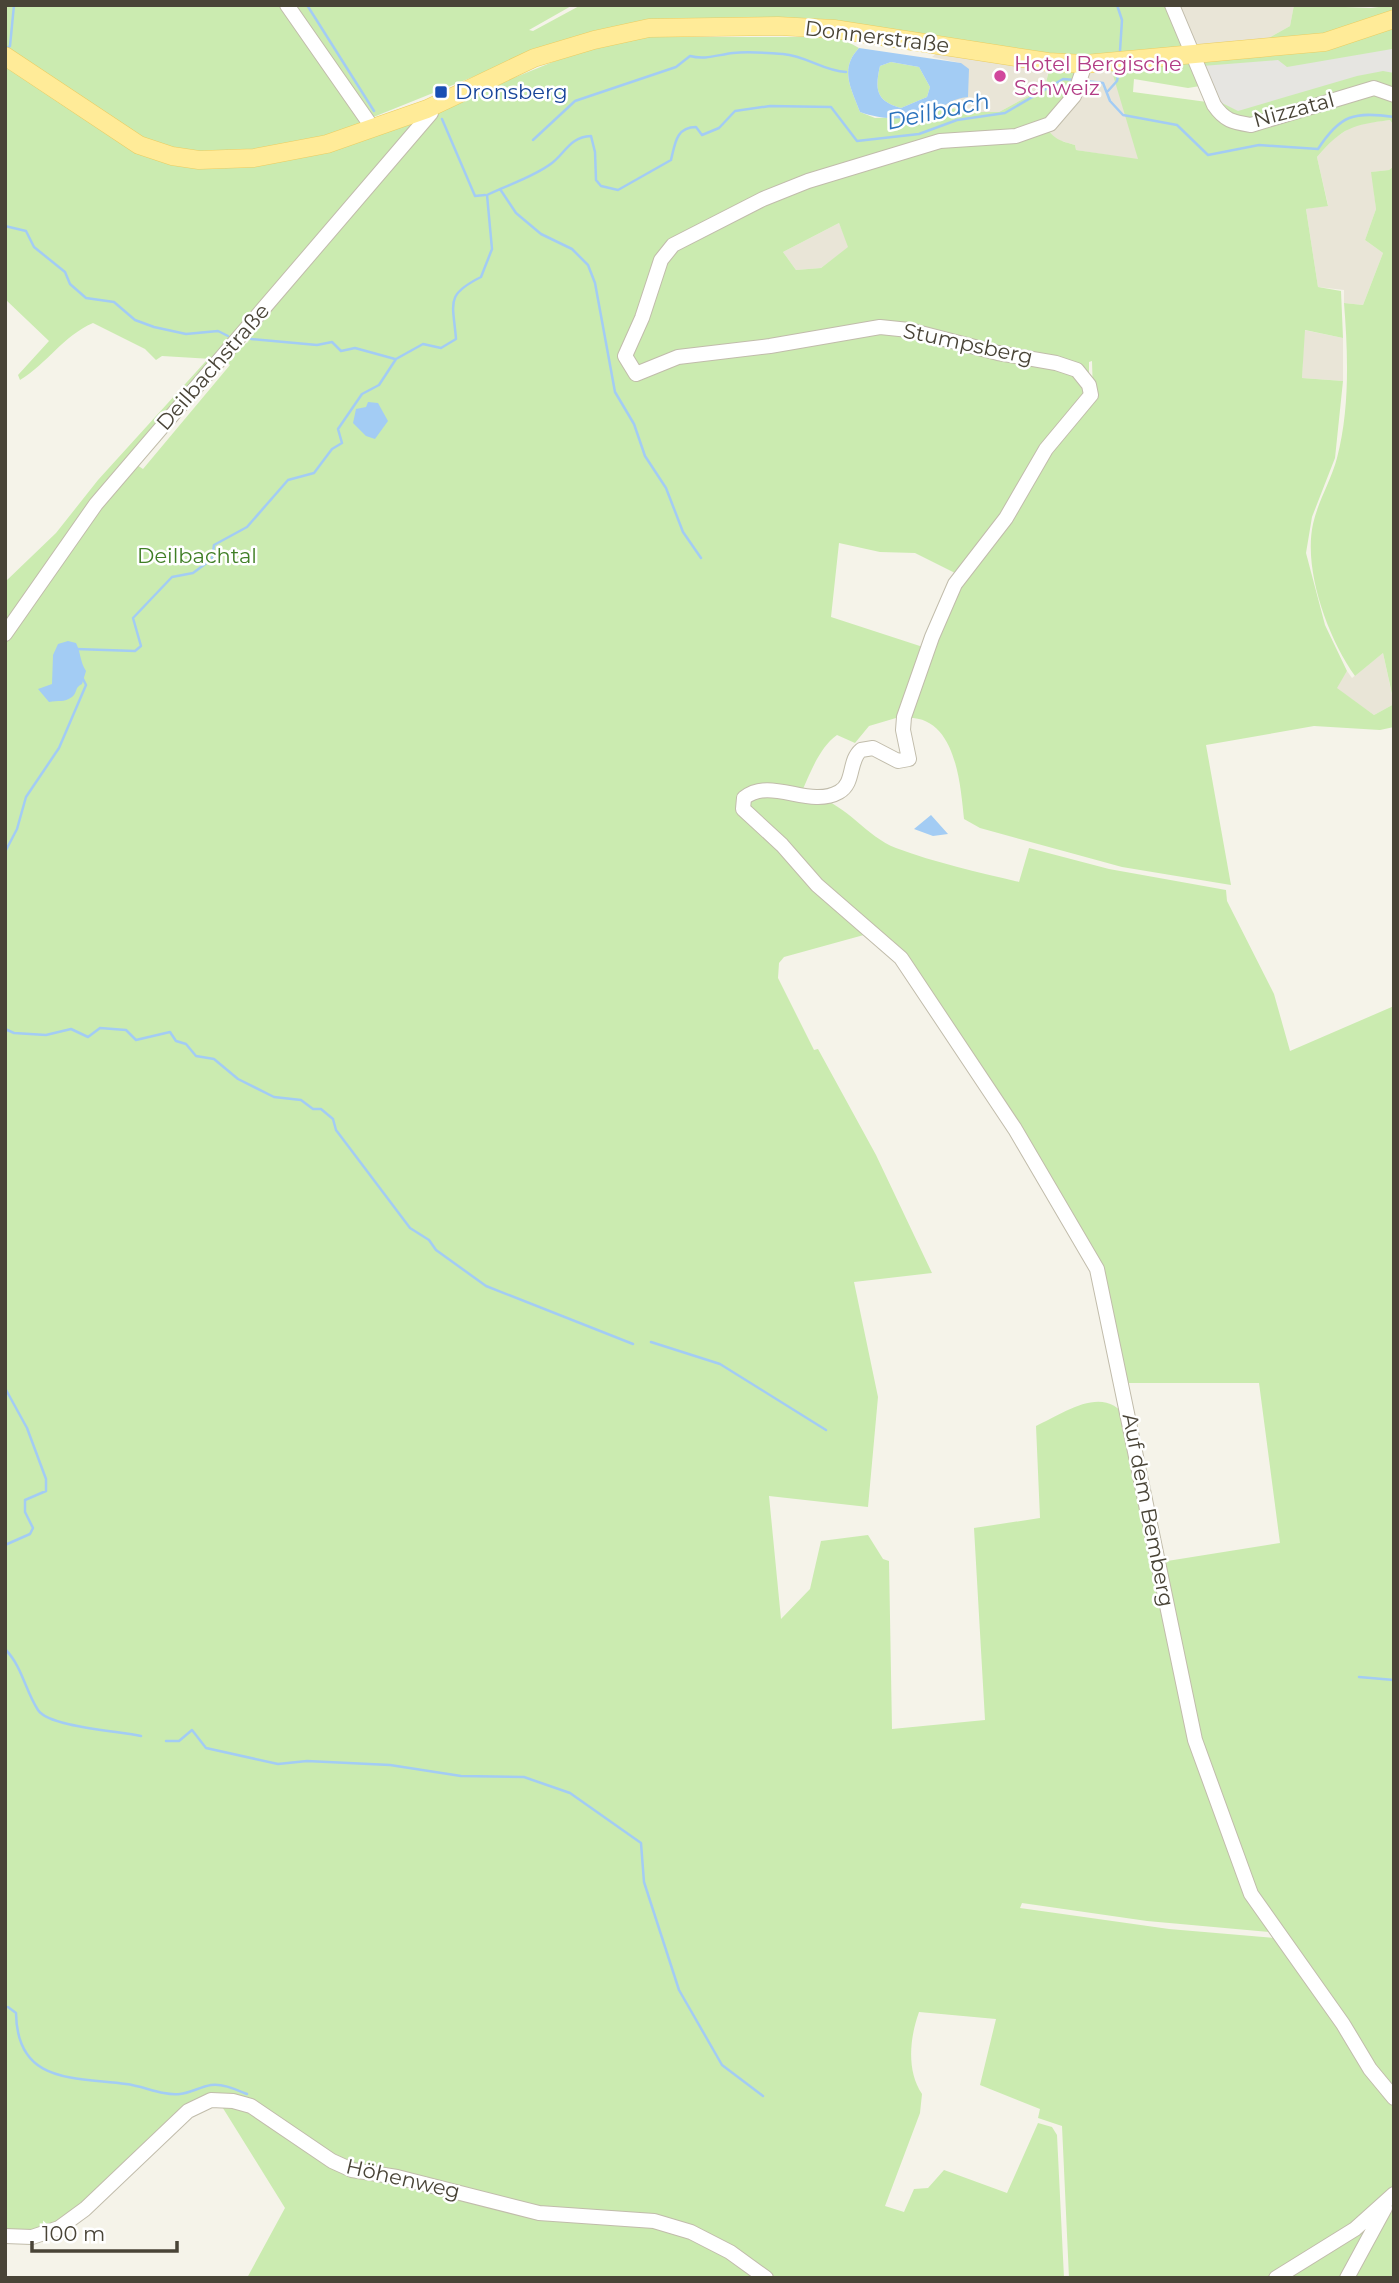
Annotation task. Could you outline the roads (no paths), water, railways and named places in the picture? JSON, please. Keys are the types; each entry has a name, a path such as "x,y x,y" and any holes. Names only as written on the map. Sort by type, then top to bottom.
{"main road":[{"name":"Donnerstraße","path":"5,56 111,129 139,145 172,156 227,159 281,154 327,144 428,109 534,58 594,40 649,28 778,26 834,29 1084,69 1191,52 1325,42 1394,19"}],"street":[{"path":"287,5 372,127"},
{"name":"Nizzatal","path":"1172,5 1214,105 1223,118 1232,122 1251,125 1374,88 1394,95"},
{"name":"Stumpsberg","path":"875,934 817,885 782,845 746,814 744,798 757,790 818,797 832,795 845,787 855,757 861,750 873,748 898,761 909,759 903,730 904,717 932,637 955,584 1006,518 1046,449 1091,395 1089,386 1077,370 1056,363 998,353 909,330 880,327 678,358 652,365 636,374 625,356 642,318 661,260 673,246 694,233 808,181 940,141 1016,136 1050,124 1074,96 1084,69"},
{"name":"Deilbachstraße","path":"5,634 96,504 406,143 430,113 428,109"},
{"name":"Auf dem Bemberg","path":"875,934 901,958 932,1003 1015,1129 1097,1269 1195,1740 1217,1802 1251,1894 1394,2098"},
{"name":"Höhenweg","path":"5,2236 32,2237 59,2228 85,2209 188,2111 211,2100 233,2101 251,2106 332,2161 352,2170 397,2177 538,2213 654,2221 701,2237 730,2252 766,2278"},
{"path":"1276,2278 1355,2229 1391,2197"},
{"path":"1347,2278 1391,2197"}],"water":[{"path":"859,48 961,63 969,69 968,97 915,117 887,118 860,112 850,87 848,71","holes":["891,62 919,67 930,87 927,97 901,108 886,102 879,93 880,66"]},
{"path":"368,402 378,403 388,421 375,439 366,436 353,423 356,409 366,407"},
{"path":"68,641 76,643 86,671 82,684 69,699 49,702 38,689 52,684 53,655 58,644"},
{"path":"931,815 948,834 933,836 914,829"}],"waterway":[{"path":"6,49 10,46 14,5"},
{"path":"307,5 374,111"},
{"path":"1117,5 1122,20 1120,51"},
{"path":"533,140 575,101 676,67 690,56 706,57 746,52 783,54 846,72"},
{"path":"1108,91 1117,81 1119,70"},
{"name":"Deilbach","path":"76,649 135,651 141,646 133,618 172,577 193,573 212,559 214,545 247,527 288,480 314,473 332,449 342,443 338,429 362,394 379,385 396,359 423,344 441,348 456,339 453,308 456,295 469,283 481,277 492,249 487,195 545,168 578,139 591,136 595,152 596,180 601,186 618,190 671,160 680,133 684,130 696,127 702,135 719,128 735,111 770,106 831,107 857,141 919,134 957,120 1005,113 1063,79 1075,80"},
{"name":"Deilbach","path":"1085,81 1103,83 1110,101 1123,115 1177,125 1208,155 1259,145 1318,149 1334,129 1349,118 1368,115 1394,117"},
{"path":"442,119 475,196 485,195"},
{"path":"500,189 516,213 541,234 572,249 588,265 595,283 615,392 634,424 645,456 666,488 683,532 701,558"},
{"path":"5,226 26,231 34,247 65,272 70,284 86,298 114,302 135,320 154,327 186,334 218,331 228,336"},
{"path":"251,339 317,345 332,342 341,351 355,348 395,359"},
{"name":"Deilbach","path":"5,852 17,829 26,797 59,748 86,685 82,677"},
{"path":"5,1029 14,1033 46,1035 71,1029 88,1037 100,1028 126,1030 136,1040 170,1032 176,1041 186,1044 196,1056 214,1059 238,1079 274,1097 301,1100 313,1109 321,1109 333,1119 336,1130 410,1228 486,1286 633,1344"},
{"path":"651,1342 720,1364 826,1430"},
{"name":"Deilbach","path":"5,1388 27,1428 46,1479 46,1491 25,1500 25,1512 33,1528 30,1534 5,1545"},
{"path":"5,1649 15,1663 38,1710 45,1716 85,1728 141,1736"},
{"path":"1359,1677 1394,1680"},
{"path":"166,1741 179,1741 192,1730 206,1748 278,1764 307,1761 390,1765 461,1776 524,1777 570,1793 641,1843 644,1882 679,1990 722,2065 763,2096"},
{"path":"8,2007 16,2013 19,2036 26,2053 37,2065 52,2073 133,2085 166,2094 184,2093 215,2085 247,2094"}],"place":[{"name":"Hotel Bergische Schweiz","path":"1000,76"},
{"name":"Dronsberg","path":"441,92"}],"park label":[{"name":"Deilbachtal","path":"197,556"}]}
